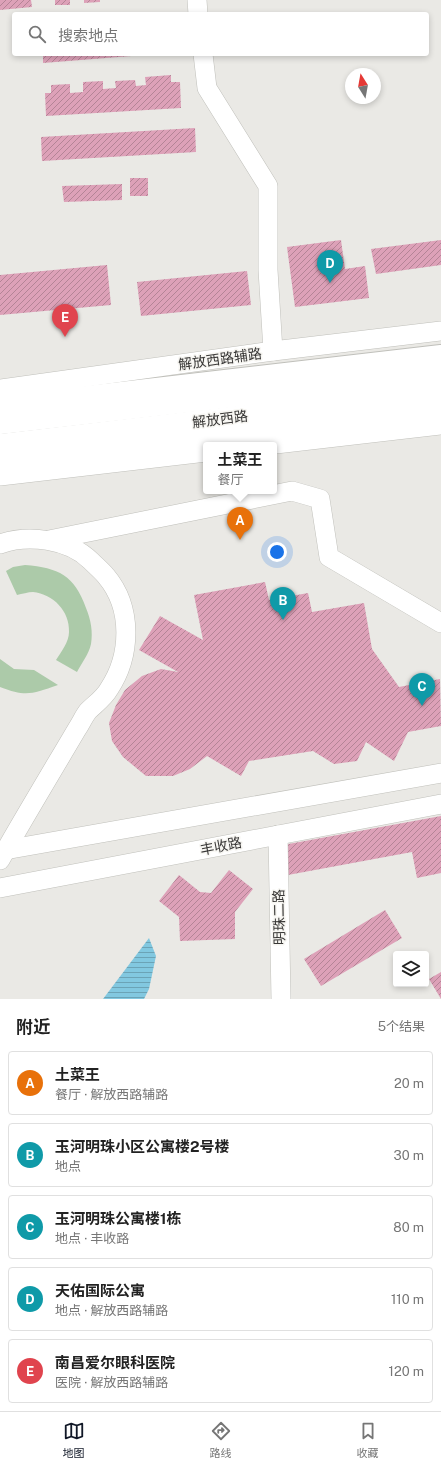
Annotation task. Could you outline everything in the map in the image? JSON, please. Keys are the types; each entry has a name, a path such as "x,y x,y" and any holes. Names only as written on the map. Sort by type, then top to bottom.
{"main road":[{"name":"解放西路辅路","path":"0,407 441,356"},
{"name":"解放西路","path":"0,423 441,372"},
{"name":"解放西路","path":"0,445 441,393"},
{"path":"0,463 441,409"}],"street":[{"path":"197,0 198,12"},
{"path":"203,56 207,88 268,186 268,270 273,351"},
{"name":"解放西路辅路","path":"0,389 273,351 441,331"},
{"path":"277,444 441,425"},
{"path":"0,476 203,452"},
{"path":"48,540 292,491 320,499 329,557 441,623"},
{"path":"0,544 8,541 31,538 48,540 71,548 88,558 107,576 118,595 124,613 126,634 125,650 118,675 108,691 87,713 3,855"},
{"path":"3,855 441,773"},
{"name":"丰收路","path":"0,888 441,804"},
{"name":"明珠二路","path":"278,835 281,999"}],"green space":[{"path":"25,565 47,568 64,575 76,588 81,597 88,612 92,630 92,640 89,651 77,672 56,660 69,636 69,624 67,617 59,605 47,596 40,593 31,592 17,595 6,571 13,567"},
{"path":"0,659 14,669 34,670 58,685 42,691 29,693 16,692 0,687"}],"water":[{"path":"149,938 156,956 149,989 144,999 103,999"}],"building":[{"path":"0,0 31,0 32,7 0,10"},
{"path":"55,0 70,0 70,5 55,5"},
{"path":"84,0 100,0 100,2 84,3"},
{"path":"43,56 131,56 43,63"},
{"path":"171,75 171,82 180,82 181,108 46,116 45,93 51,93 51,85 70,84 70,93 83,92 83,82 103,81 103,89 116,88 115,81 135,80 136,86 146,85 145,77"},
{"path":"195,128 196,152 42,161 41,137"},
{"path":"130,178 148,178 148,196 130,196"},
{"path":"122,184 122,200 64,202 62,186"},
{"path":"341,240 345,269 365,266 369,298 295,307 287,247"},
{"path":"441,240 441,265 376,274 371,249"},
{"path":"107,265 111,305 0,315 0,275"},
{"path":"247,271 251,305 141,316 137,282"},
{"path":"265,582 269,600 308,593 312,612 364,603 372,649 399,687 440,679 441,726 408,732 394,761 366,742 357,761 334,764 313,751 249,761 241,776 207,756 190,769 173,776 146,776 123,757 112,741 109,723 116,705 125,690 142,676 161,669 178,672 139,650 160,616 203,640 194,595"},
{"path":"441,816 441,873 417,878 412,852 288,875 283,845"},
{"path":"229,870 253,889 235,912 235,939 180,941 179,917 159,901 179,875 200,892 211,893"},
{"path":"385,910 402,938 321,986 304,959"},
{"path":"441,972 441,999 429,979"}],"place":[{"name":"天佑国际公寓","path":"330,283"},
{"name":"南昌爱尔眼科医院","path":"65,337"},
{"name":"土菜王","path":"240,540"},
{"name":"玉河明珠小区公寓楼2号楼","path":"283,620"},
{"name":"玉河明珠公寓楼1栋","path":"422,706"}]}
